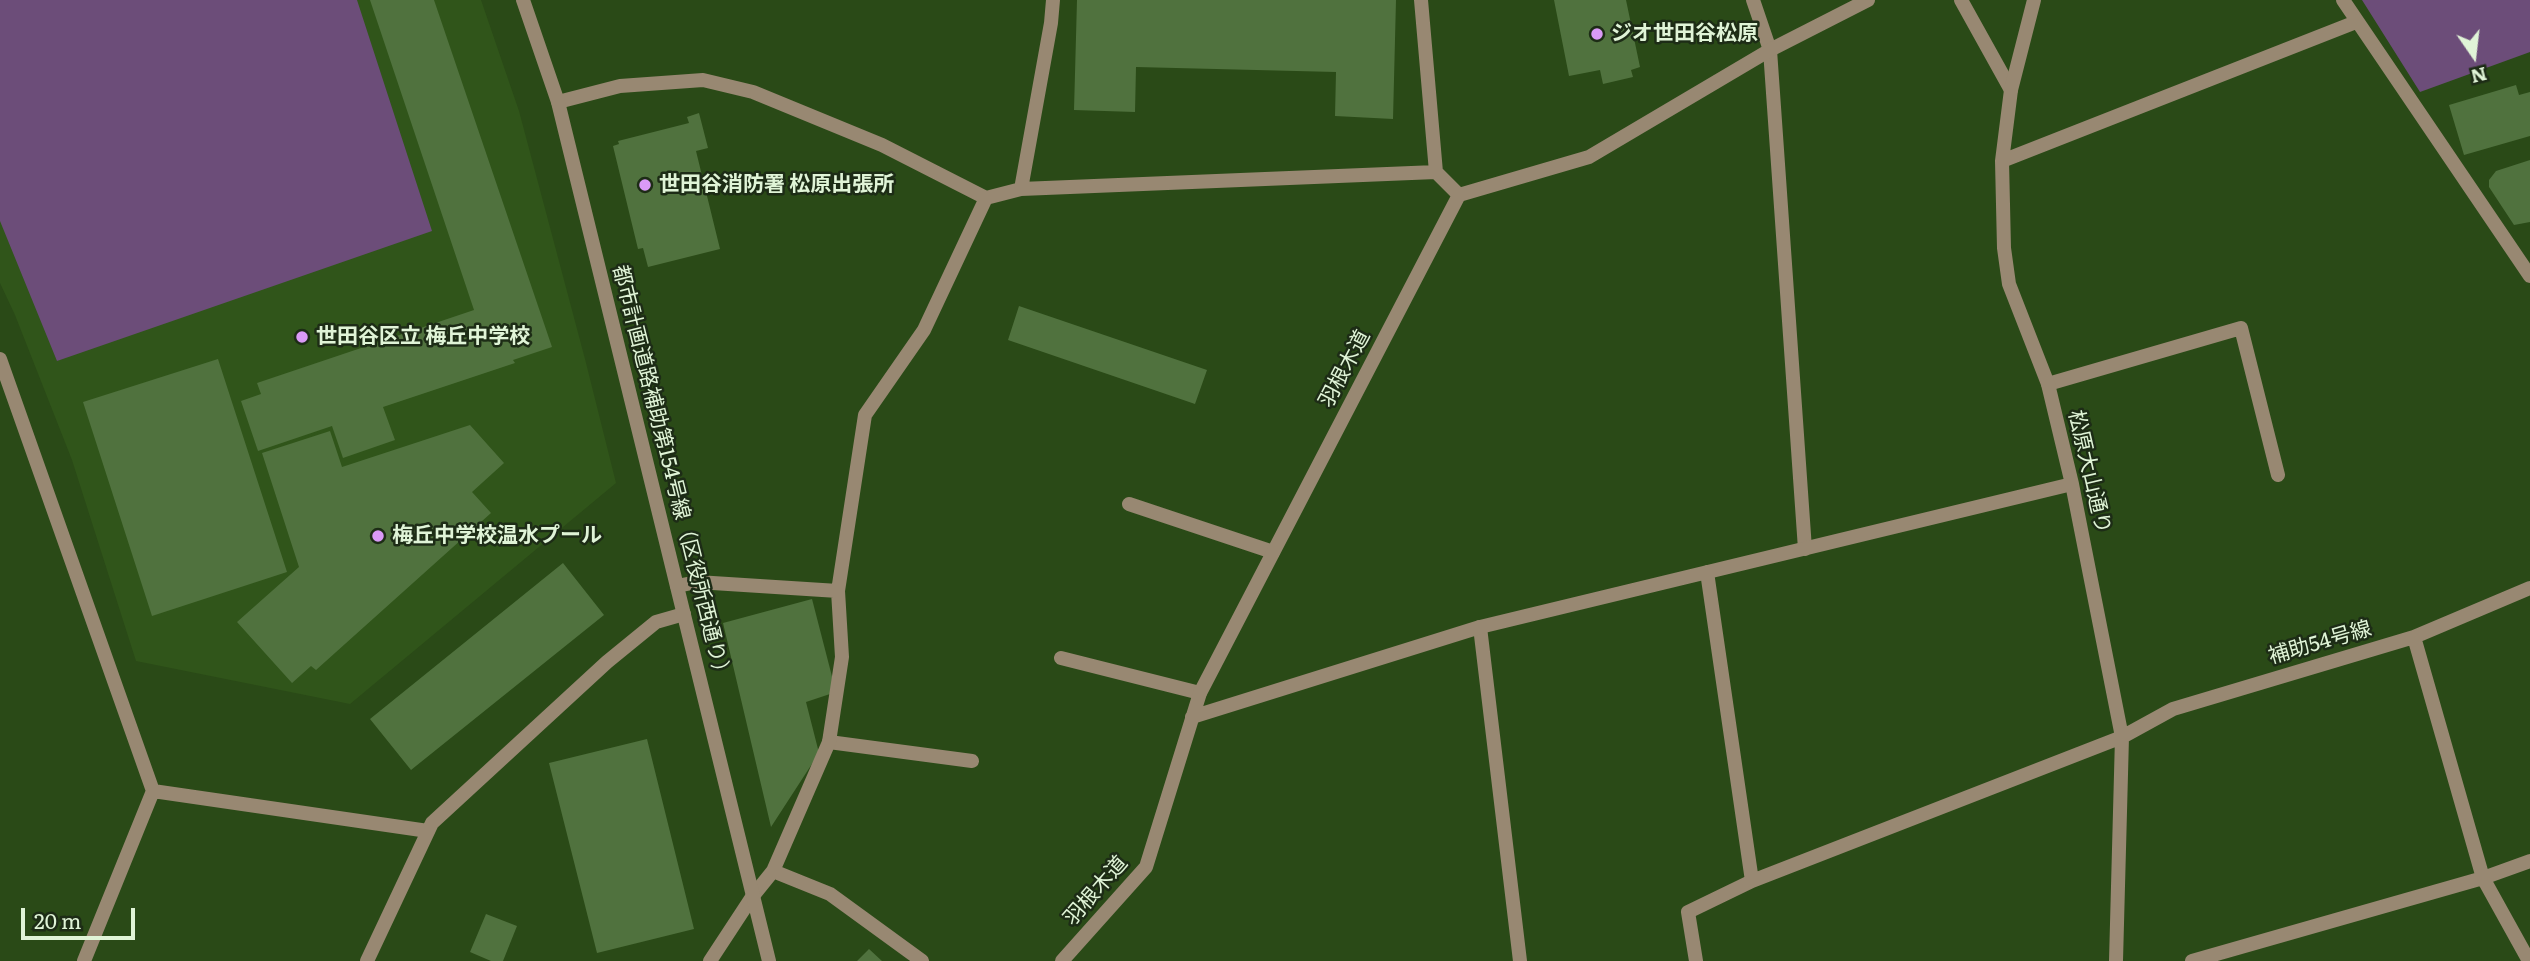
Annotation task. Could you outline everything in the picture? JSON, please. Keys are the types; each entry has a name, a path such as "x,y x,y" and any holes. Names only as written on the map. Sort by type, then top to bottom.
{"street":[{"name":"都市計画道路補助第154号線（区役所西通り）","path":"523,0 558,103 769,961"},
{"path":"1021,189 1053,0"},
{"path":"1421,0 1436,172 1459,195 1589,157 1770,50 1868,0"},
{"path":"1752,0 1770,50 1805,549"},
{"path":"1961,0 2011,90"},
{"name":"松原大山通り","path":"2034,0 2011,90 2002,162 2004,247 2009,284 2048,384 2073,484 2122,737 2116,961"},
{"path":"2343,0 2530,276"},
{"path":"2002,162 2356,22"},
{"path":"558,103 621,86 703,80 753,92 882,145 986,198 1021,189 1436,172"},
{"name":"羽根木道","path":"1062,961 1146,867 1200,693 1459,195"},
{"path":"710,961 752,897 773,871 829,742 842,657 838,591 865,415 924,330 986,198"},
{"path":"2048,384 2241,328 2278,475"},
{"path":"0,359 153,791 84,961"},
{"path":"1192,717 1480,627 2073,484"},
{"path":"1129,504 1273,552"},
{"path":"1707,572 1752,881"},
{"path":"677,586 697,582 838,591"},
{"name":"補助54号線","path":"1696,961 1688,912 1752,881 2122,737 2173,709 2414,637 2530,588"},
{"path":"367,961 432,823 617,654 656,622 684,614"},
{"path":"1480,627 1520,961"},
{"path":"2414,637 2483,877 2529,961"},
{"path":"1060,658 1200,693"},
{"path":"829,742 972,761"},
{"path":"153,791 428,831"},
{"path":"2192,961 2483,877 2530,860"},
{"path":"773,871 830,894 922,961"}],"shaded area":[{"name":"世田谷区立 梅丘中学校","path":"0,0 481,0 519,111 616,483 350,704 136,661 72,460 0,283"},
{"path":"0,0 357,0 432,231 57,361 0,221"},
{"path":"2362,0 2530,0 2530,52 2420,92"}],"building":[{"path":"370,0 434,0 552,347 513,360 515,363 383,407 395,440 343,458 332,426 258,451 241,401 261,394 257,383 474,310"},
{"path":"1077,0 1396,0 1393,119 1335,116 1336,72 1136,67 1135,112 1074,110"},
{"name":"ジオ世田谷松原","path":"1554,0 1626,0 1640,67 1631,70 1633,77 1603,84 1600,70 1569,76"},
{"path":"2516,85 2519,95 2530,92 2530,136 2464,155 2449,105"},
{"path":"699,113 708,148 696,151 720,249 648,267 643,248 638,249 613,146 619,144 618,141 689,123 687,117"},
{"path":"2530,160 2530,222 2514,225 2489,187 2489,180 2496,171"},
{"path":"1019,306 1207,370 1195,404 1008,340"},
{"path":"218,359 287,572 152,616 83,402"},
{"path":"470,425 504,463 472,492 491,513 316,670 311,666 292,683 237,622 299,567 262,453 330,431 342,467"},
{"path":"563,563 604,615 411,770 370,719"},
{"path":"812,599 836,692 806,702 819,753 771,827 723,623"},
{"path":"647,739 694,929 597,953 549,763"},
{"path":"486,914 517,926 503,961 491,961 470,952"},
{"path":"869,949 882,961 857,961"}],"place":[{"name":"ジオ世田谷松原","path":"1597,34"},
{"name":"世田谷消防署 松原出張所","path":"645,185"},
{"name":"世田谷区立 梅丘中学校","path":"302,337"},
{"name":"梅丘中学校温水プール","path":"378,536"}]}
